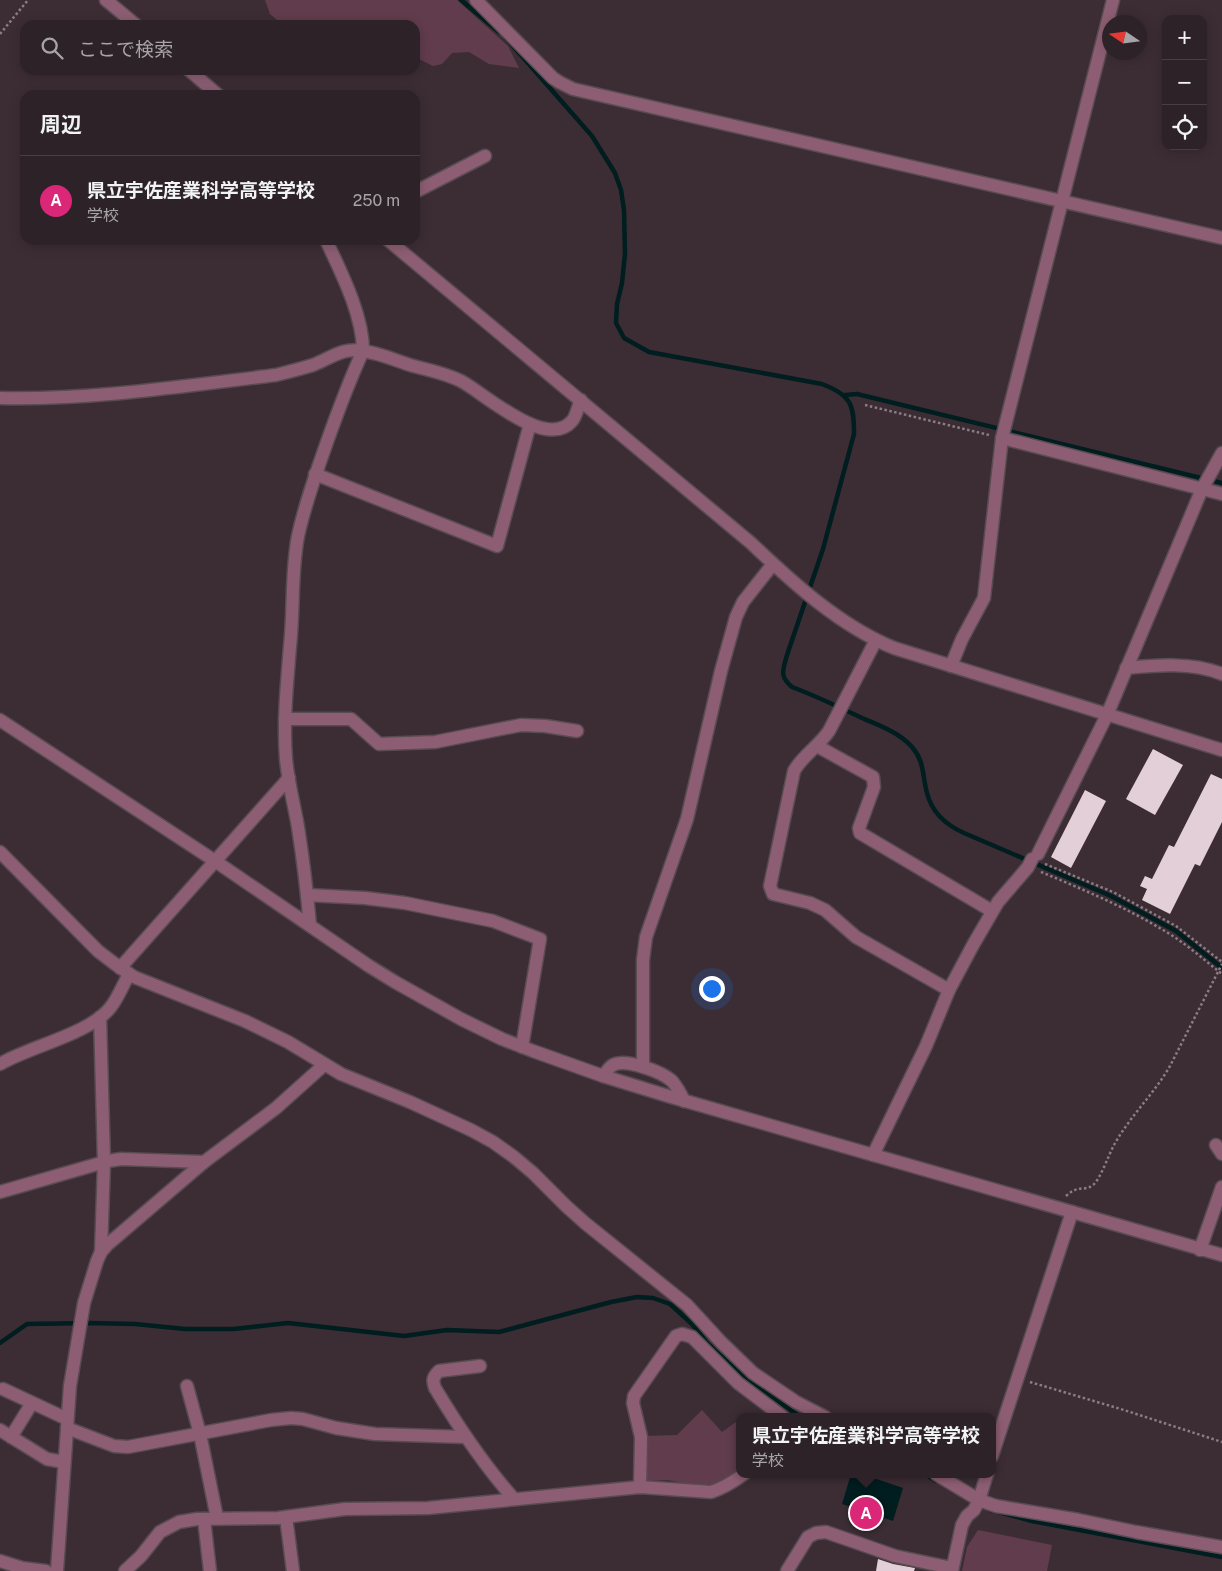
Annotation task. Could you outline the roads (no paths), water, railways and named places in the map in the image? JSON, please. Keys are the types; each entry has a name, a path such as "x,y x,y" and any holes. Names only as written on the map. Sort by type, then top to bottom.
{"street":[{"path":"106,0 130,20"},
{"path":"476,0 554,78 573,89 1222,238"},
{"path":"951,666 987,589 1002,438 1113,0"},
{"path":"195,75 212,90"},
{"path":"420,189 485,156"},
{"path":"310,924 298,826 286,761 285,718 294,607 294,571 298,538 315,474 339,407 363,351 363,341 346,282 328,245"},
{"path":"394,245 834,614 876,640 894,648 1222,750"},
{"path":"0,398 43,398 128,393 259,377 294,371 348,350 363,351 448,375 463,382 514,416 542,428 554,429 563,427 572,421 581,400"},
{"path":"315,474 497,546 530,424"},
{"path":"1002,438 1222,494"},
{"path":"873,1155 926,1046 949,990 992,911 1033,860 1107,715 1202,489 1222,452"},
{"path":"644,1067 643,960 646,938 686,819 721,671 736,617 743,602 773,564"},
{"path":"876,640 829,731 794,771 770,886 771,890 777,895 805,902 825,910 862,941 949,990"},
{"path":"1126,668 1156,665 1183,666 1215,671 1222,674"},
{"path":"285,718 351,719 379,744 435,742 521,724 577,731"},
{"path":"0,720 310,924 369,966 461,1019 522,1047 603,1076 684,1101 1222,1255"},
{"path":"817,746 873,777 874,787 859,826 860,833 992,911"},
{"path":"0,1064 90,1025 110,1008 125,971 215,861 289,778"},
{"path":"0,852 98,951 125,971 151,984 270,1032 324,1064 362,1083 410,1102 464,1127 492,1142 514,1157 533,1172 566,1206 591,1228 687,1304 721,1342 754,1373 814,1413"},
{"path":"307,894 365,898 413,905 493,921 540,939 522,1047"},
{"path":"100,1017 104,1162 101,1252"},
{"path":"56,1571 70,1386 84,1303 92,1273 101,1252 204,1162 276,1108 324,1064"},
{"path":"603,1076 616,1064 631,1064 644,1067 658,1072 673,1082 684,1101"},
{"path":"0,1192 104,1162 121,1159 204,1162"},
{"path":"1200,1250 1222,1187"},
{"path":"996,1443 1066,1211"},
{"path":"640,1486 641,1437 633,1403 634,1396 676,1336 682,1334 692,1337 738,1383 778,1413"},
{"path":"480,1366 439,1372 434,1376 433,1381 435,1388 464,1437 514,1499"},
{"path":"187,1386 200,1434 217,1518"},
{"path":"3,1389 32,1403 67,1424 114,1446 128,1447 271,1420 291,1418 303,1419 342,1430 375,1434 464,1437"},
{"path":"32,1403 5,1434 47,1459 64,1462"},
{"path":"125,1571 141,1556 160,1532 179,1522 204,1518 286,1517 346,1510 428,1508 640,1486 711,1492 726,1486 738,1478"},
{"path":"943,1478 979,1500 1005,1508 1222,1547"},
{"path":"787,1571 808,1537 816,1533 826,1532 888,1554 952,1570 962,1525 967,1516 974,1510 986,1478"},
{"path":"286,1517 293,1571"},
{"path":"204,1518 210,1571"},
{"path":"0,1561 22,1568 46,1571"}],"water":[{"path":"850,1478 874,1478 903,1488 893,1521 842,1504"}],"waterway":[{"path":"461,0 499,32"},
{"path":"505,37 592,136 615,173 621,190 624,210 625,254 616,323 624,338 649,352 822,384 839,392 845,397 852,408 854,434 823,549 784,665 783,672 788,683 792,687 889,730 907,742 919,758 932,807 951,826 1111,896 1176,931 1222,968"},
{"path":"845,395 857,394 1222,483"},
{"path":"0,1343 27,1324 135,1324 185,1329 234,1329 288,1323 404,1336 447,1330 499,1332 611,1302 637,1297 653,1298 670,1304 735,1369 795,1413"},
{"path":"931,1478 936,1481"},
{"path":"991,1510 1032,1521 1222,1557"}],"place":[{"name":"県立宇佐産業科学高等学校","path":"866,1513"}]}
